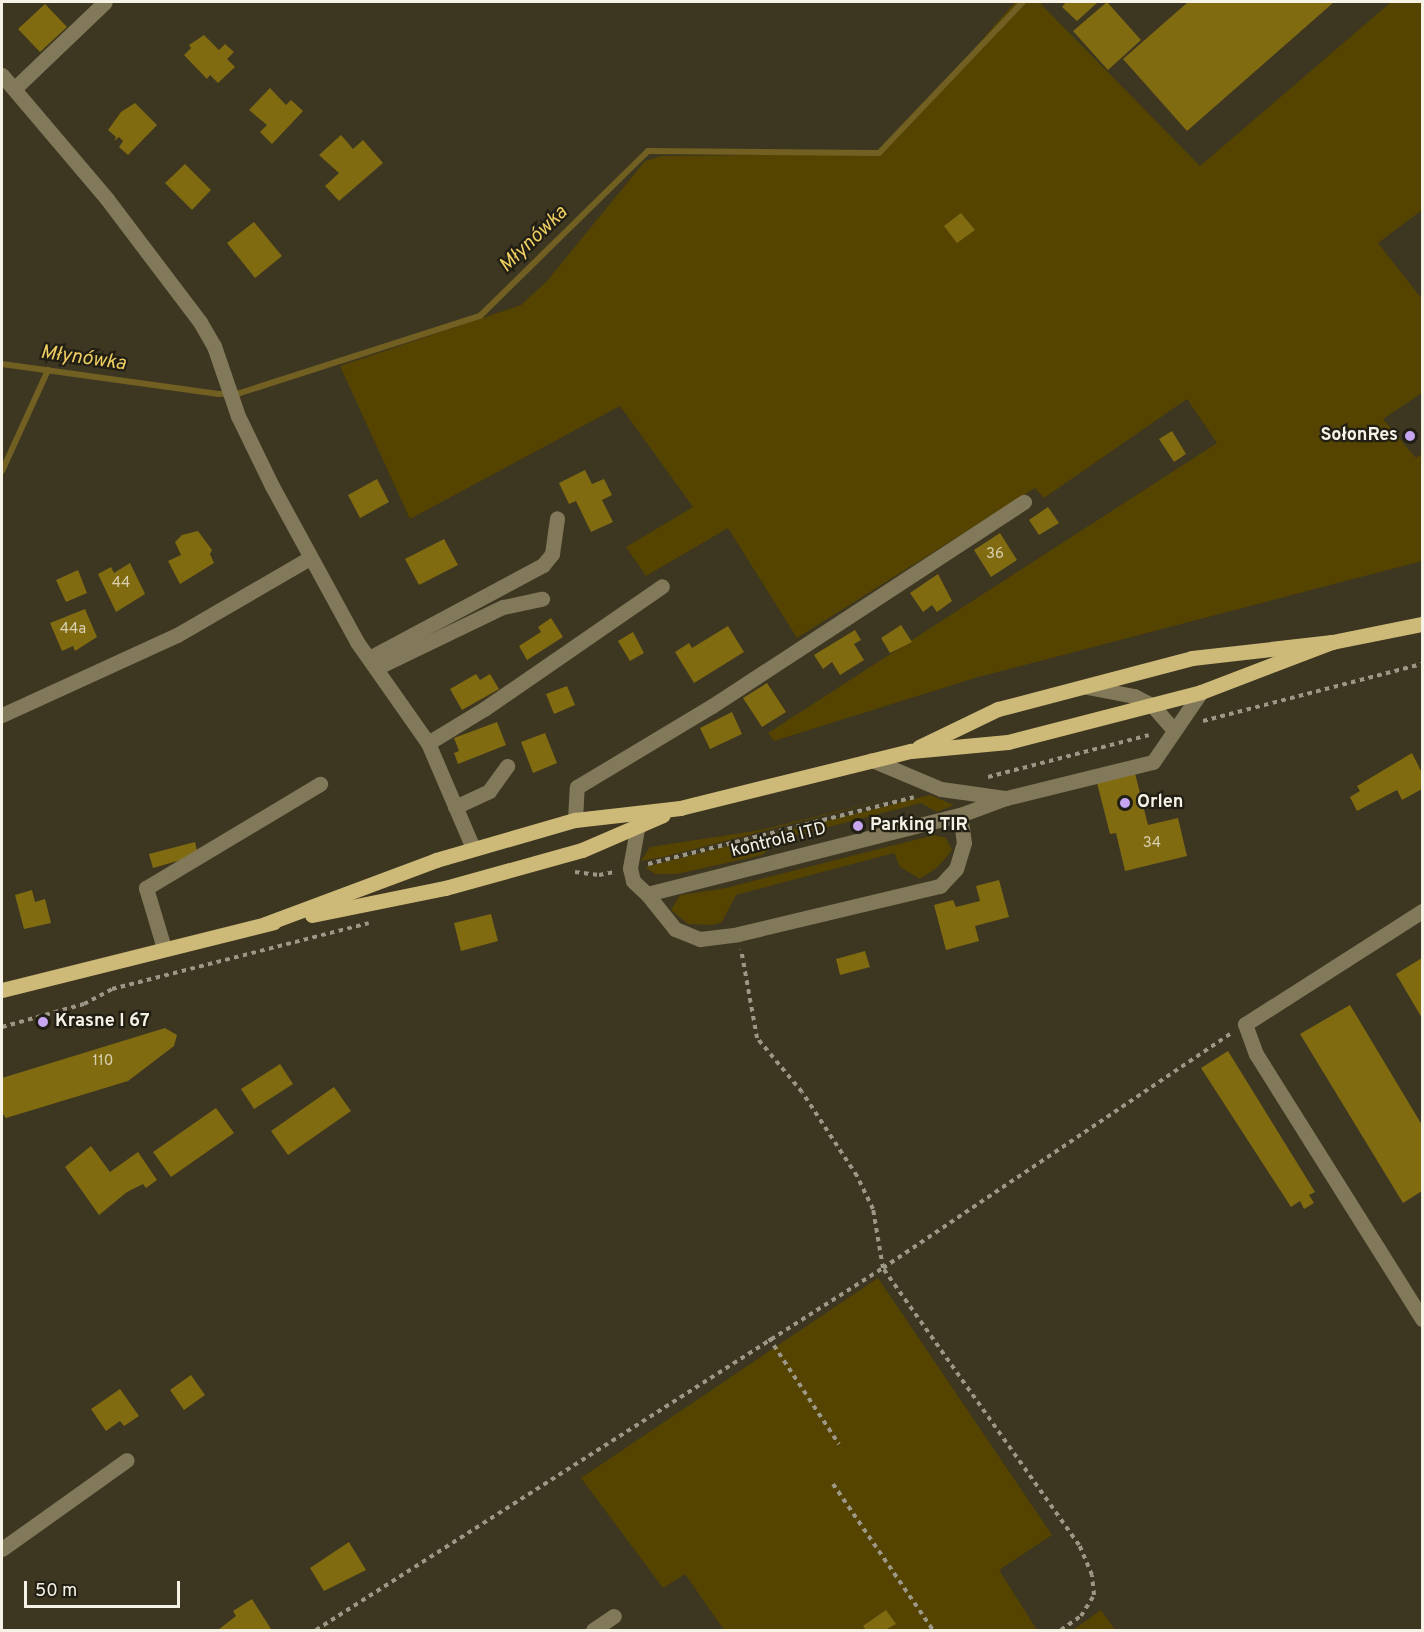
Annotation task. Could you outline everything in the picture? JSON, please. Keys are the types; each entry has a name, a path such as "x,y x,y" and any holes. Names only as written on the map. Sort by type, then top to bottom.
{"main road":[{"path":"1389,628 1422,614"},
{"path":"2,990 265,924 456,885 582,850 638,820 680,808 911,751 1008,742 1201,692 1332,642 1389,628 1422,624"},
{"path":"911,751 998,709 1192,658 1332,642"},
{"path":"265,924 473,848 575,820 638,820"}],"street":[{"path":"15,88 105,2"},
{"path":"2,75 15,88 178,292 214,346 238,416 310,558 373,663 428,743 473,848"},
{"path":"575,820 577,787 712,706 1024,502"},
{"path":"373,663 543,565 552,554 557,518"},
{"path":"2,715 177,635 310,558"},
{"path":"428,743 484,709 662,586"},
{"path":"373,663 503,607 542,599"},
{"path":"1087,687 1134,696 1152,705 1173,729"},
{"name":"kontrola ITD","path":"647,894 960,815 1006,798 1153,762 1166,748 1173,729 1201,692"},
{"path":"872,760 941,789 1006,798"},
{"path":"455,807 489,791 507,766"},
{"path":"164,948 146,888 320,784"},
{"path":"638,820 630,868 633,881 647,894 675,929 700,939 738,934 940,886 956,869 964,843 960,815"},
{"path":"1422,911 1245,1024 1256,1054 1422,1319"},
{"path":"2,1549 127,1460"},
{"path":"593,1630 614,1616"}],"path":[{"path":"985,778 1422,664"},
{"path":"567,873 599,875 941,789"},
{"path":"2,1027 84,1004 112,989 377,921"},
{"path":"738,934 757,1038 802,1092 857,1176 873,1209 883,1268 1078,1545 1092,1575 1094,1595 1081,1616 1061,1630"},
{"path":"316,1630 768,1338 883,1268 1245,1024"},
{"path":"768,1338 839,1444"},
{"path":"833,1484 933,1630"}],"shaded area":[{"path":"1015,2 1039,2 1200,166 1391,2 1422,2 1422,210 1378,243 1422,299 1422,393 1383,419 1416,458 1422,454 1422,561 975,678 774,741 768,733 1217,443 1187,399 1044,498 1035,488 797,638 728,528 646,576 626,547 693,507 620,406 410,519 340,366 521,305 547,281 645,161 662,156 853,154 878,150 895,140"},
{"path":"908,794 641,861 650,847 761,830"},
{"path":"930,795 954,805 937,812 921,803 782,839 762,855 677,874 655,874 645,867"},
{"path":"934,835 946,838 952,850 938,867 920,879 900,867 894,853 736,895 722,922 712,925 688,924 671,910 680,895 726,888"},
{"path":"878,1278 1052,1535 999,1570 1037,1630 724,1630 685,1574 663,1588 581,1478"},
{"path":"1101,1610 1115,1630 1073,1630"}],"building":[{"path":"1066,2 1098,2 1077,21 1062,7"},
{"path":"1107,2 1141,40 1108,70 1073,31"},
{"path":"1188,2 1334,2 1187,131 1123,59"},
{"path":"45,4 67,27 40,52 18,29"},
{"path":"204,35 219,50 225,44 234,52 227,59 235,67 218,83 210,75 207,79 184,55 191,48 189,45"},
{"path":"270,88 286,105 291,100 303,111 272,144 260,132 267,125 249,110"},
{"path":"135,103 157,125 128,155 119,147 123,141 119,137 114,141 116,137 108,130 121,112"},
{"path":"341,135 353,149 363,140 383,163 339,201 325,186 339,173 319,155"},
{"path":"185,164 211,190 192,210 165,183"},
{"path":"961,213 975,230 957,243 944,226"},
{"path":"254,222 282,256 255,278 227,243"},
{"path":"1172,431 1186,454 1174,462 1159,439"},
{"path":"585,470 592,484 604,479 612,495 602,500 613,522 591,532 576,501 569,504 559,483"},
{"path":"377,479 389,502 360,518 348,495"},
{"path":"1048,507 1059,523 1039,535 1029,520"},
{"path":"198,531 212,550 210,554 214,563 180,584 168,561 181,555 175,542 182,535"},
{"path":"1000,533 1017,560 991,577 974,550"},
{"path":"444,539 458,565 419,585 405,559"},
{"path":"130,563 145,594 116,612 98,574 111,567 114,573"},
{"path":"78,570 87,593 66,602 56,580"},
{"path":"938,574 952,601 937,612 932,605 923,612 910,593"},
{"path":"85,609 97,637 75,651 73,646 62,651 50,623"},
{"path":"551,618 563,637 527,660 519,646 541,632 538,627"},
{"path":"901,625 912,642 890,653 881,638"},
{"path":"728,626 744,652 694,683 675,652 689,643 692,648"},
{"path":"855,630 861,640 854,644 864,660 840,675 832,662 823,669 814,655"},
{"path":"633,632 644,653 630,661 618,641"},
{"path":"476,674 480,680 490,674 499,689 462,710 450,689"},
{"path":"767,683 786,712 762,727 743,698"},
{"path":"567,686 575,705 554,714 546,694"},
{"path":"732,712 742,734 710,749 700,728"},
{"path":"497,722 506,745 458,764 454,753 459,751 454,738"},
{"path":"545,733 557,763 533,773 521,742"},
{"path":"1412,753 1422,773 1422,789 1402,800 1397,790 1357,811 1350,797 1360,791 1357,786"},
{"path":"1132,761 1148,825 1178,818 1187,856 1125,871 1116,833 1110,834 1094,771"},
{"path":"195,842 198,855 153,868 149,854"},
{"path":"999,880 1009,917 975,926 979,941 946,950 934,905 953,900 956,907 980,901 976,886"},
{"path":"32,890 35,902 45,899 51,923 24,929 15,895"},
{"path":"491,914 498,941 461,951 454,923"},
{"path":"865,951 870,967 840,975 836,959"},
{"path":"1422,958 1422,1018 1396,974"},
{"path":"1350,1005 1422,1125 1422,1191 1403,1203 1300,1034"},
{"path":"165,1028 177,1035 174,1046 128,1081 6,1118 2,1113 2,1078"},
{"path":"1228,1051 1315,1192 1309,1195 1314,1203 1304,1209 1300,1201 1291,1207 1201,1068"},
{"path":"280,1064 293,1084 254,1109 241,1089"},
{"path":"334,1087 351,1111 288,1155 271,1131"},
{"path":"216,1108 234,1133 171,1177 153,1152"},
{"path":"91,1146 110,1172 138,1152 157,1180 146,1188 143,1184 127,1192 99,1215 65,1167"},
{"path":"191,1375 205,1395 184,1410 170,1390"},
{"path":"120,1389 139,1416 124,1426 120,1421 106,1431 91,1409"},
{"path":"349,1542 366,1570 324,1591 310,1568"},
{"path":"252,1599 271,1629 218,1630 236,1616 233,1611"},
{"path":"886,1610 896,1624 885,1630 866,1630 863,1626"}],"waterway":[{"name":"Młynówka","path":"2,364 217,394 240,393 480,316 648,151 879,153 1023,2"},
{"path":"2,471 48,370"}],"place":[{"name":"SołonRes","path":"1410,436"},
{"name":"Orlen","path":"1125,803"},
{"name":"Parking TIR","path":"858,826"},
{"name":"Krasne I 67","path":"43,1022"}]}
